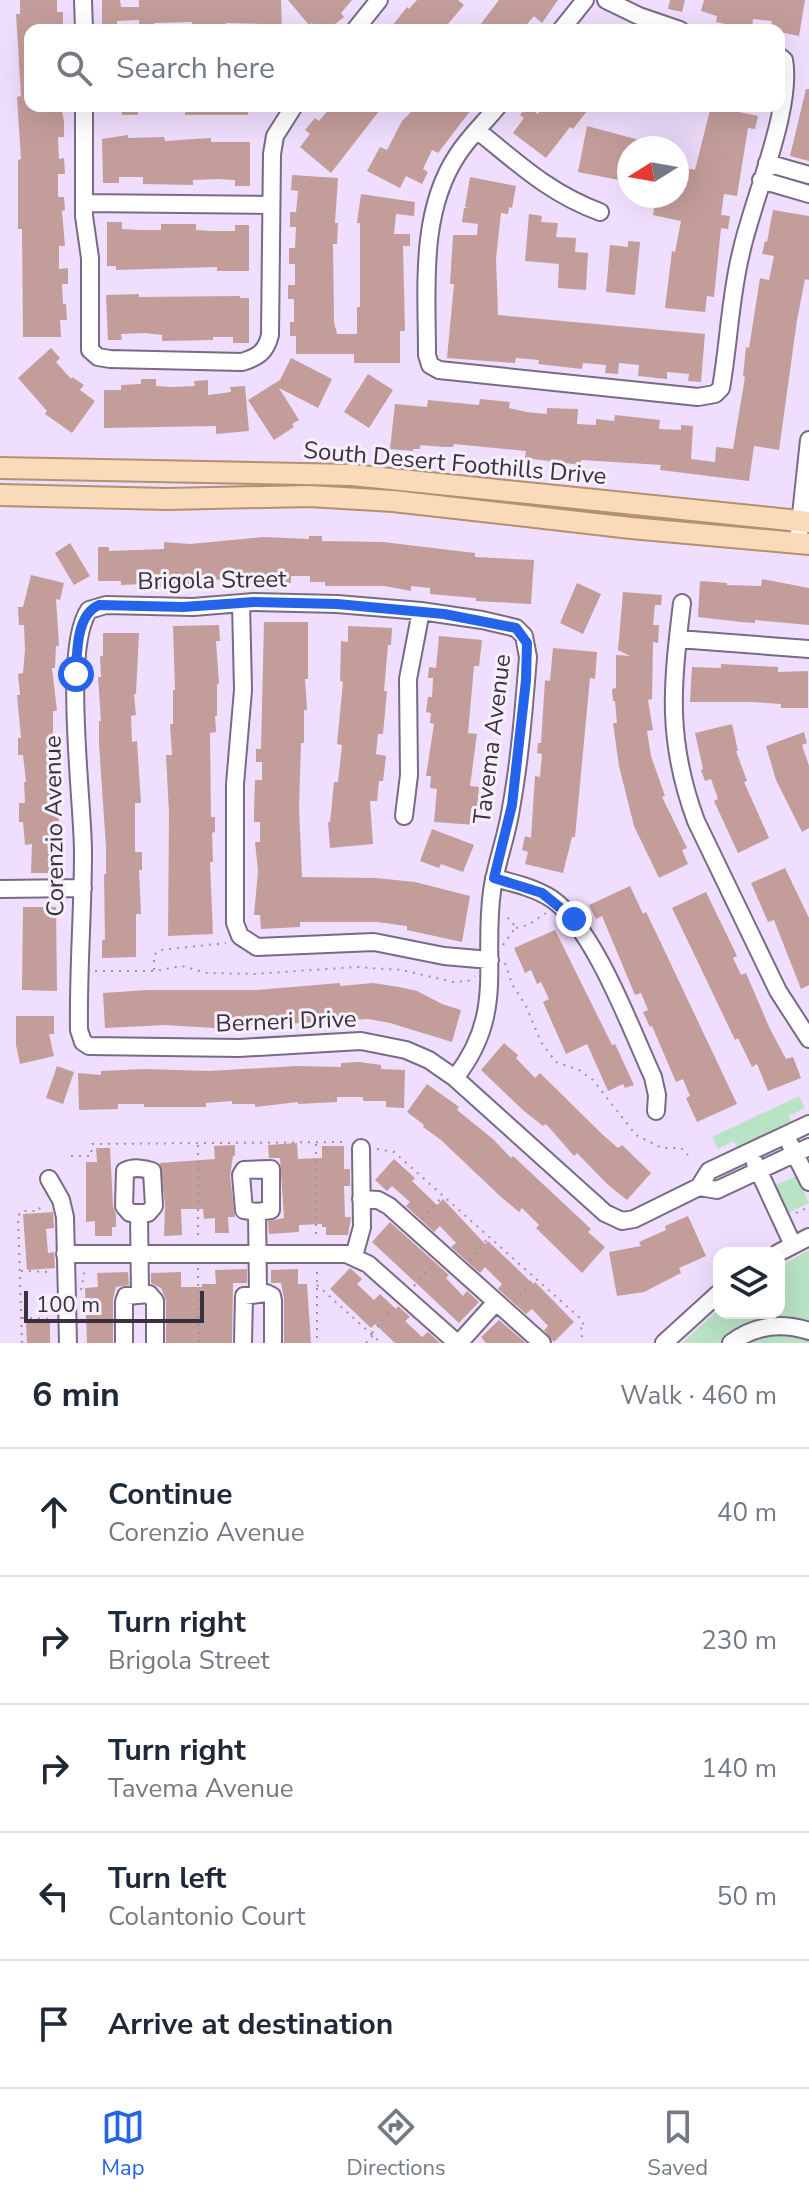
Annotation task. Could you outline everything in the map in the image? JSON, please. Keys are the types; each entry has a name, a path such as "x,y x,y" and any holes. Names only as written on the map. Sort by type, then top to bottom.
{"main road":[{"name":"South Desert Foothills Drive","path":"0,468 352,475 805,521"},
{"name":"South Desert Foothills Drive","path":"0,495 167,499 337,497 804,543"}],"street":[{"path":"83,0 84,24"},
{"path":"360,24 379,0"},
{"path":"566,24 585,0"},
{"path":"606,0 662,24"},
{"path":"84,112 90,350 98,357 110,359 242,362 260,355 267,347 270,335 272,154 275,136 290,112"},
{"path":"493,112 458,153 443,180 433,208 428,255 427,355 430,365 439,370 685,397 715,394 721,388 740,255 779,112"},
{"path":"478,131 540,181 569,200 600,212"},
{"path":"767,163 809,175"},
{"path":"761,180 809,194"},
{"path":"84,203 270,205"},
{"path":"804,543 809,440"},
{"path":"241,603 243,690 235,774 235,923 238,942 264,948 374,942 444,956 498,956"},
{"path":"682,603 673,717 679,769 696,821 778,991 809,1039"},
{"name":"Brigola Street","path":"89,610 106,605 329,604 421,611 509,625 524,636"},
{"name":"Corenzio Avenue","path":"83,1042 79,1030 78,987 83,888 76,674 83,622 89,610"},
{"path":"404,816 409,775 408,679 421,611"},
{"name":"Tavema Avenue","path":"455,1078 476,1047 485,1023 498,956 490,916 494,878 512,805 527,668 528,650 524,636"},
{"path":"678,639 809,649"},
{"path":"494,878 542,893 581,927 653,1077 657,1095 656,1111"},
{"path":"0,889 83,888"},
{"name":"Berneri Drive","path":"83,1042 96,1048 372,1042 417,1054 455,1078 605,1213 622,1221 634,1219 699,1187"},
{"path":"802,1150 717,1190 699,1187 709,1171 809,1124"},
{"path":"786,1135 802,1150 809,1182"},
{"path":"354,1256 361,1236 361,1148"},
{"path":"750,1152 793,1245"},
{"path":"49,1179 64,1208 68,1343"},
{"path":"361,1199 378,1200 389,1206 503,1304 542,1343"},
{"path":"257,1212 258,1293"},
{"path":"139,1213 140,1294"},
{"path":"785,1249 809,1237"},
{"path":"65,1254 338,1252 354,1256 375,1270 458,1343 503,1304"},
{"path":"243,1343 244,1296 258,1293 272,1296 273,1343"},
{"path":"124,1343 124,1302 126,1296 140,1294 149,1294 155,1301 155,1343"},
{"path":"674,1340 713,1299"},
{"path":"731,1343 746,1333 764,1327 786,1326 809,1331"}],"path":[{"path":"548,911 528,925 515,928 498,956 526,1006 541,1042 556,1062 579,1070 593,1080 636,1135 662,1148 681,1148 688,1155"},
{"path":"503,912 515,928"},
{"path":"154,971 154,955 160,950 238,942"},
{"path":"90,971 154,971 182,966 207,973 254,974 356,967 402,970 453,982 468,981 477,975"},
{"path":"257,1143 257,1152"},
{"path":"316,1143 316,1243"},
{"path":"198,1144 198,1244"},
{"path":"418,1223 443,1196"},
{"path":"22,1343 18,1216 22,1211 39,1211 41,1202"},
{"path":"788,1217 809,1207"},
{"path":"464,1265 489,1237"},
{"path":"411,1289 438,1259"},
{"path":"198,1263 199,1343"},
{"path":"81,1294 85,1264"},
{"path":"20,1271 57,1272"},
{"path":"317,1272 317,1343"},
{"path":"503,1304 535,1278"},
{"path":"317,1285 381,1343"},
{"path":"366,1343 397,1303"},
{"path":"21,1318 59,1319"}],"green space":[{"path":"799,1096 805,1108 789,1116 792,1124 738,1150 734,1141 718,1149 712,1137"},
{"path":"797,1176 809,1203 788,1213 775,1185"},
{"path":"809,1250 809,1343 682,1343 713,1315 713,1319 785,1319 785,1264"}],"building":[{"path":"20,0 57,0 57,12 63,12 63,24 24,24 24,112 62,112 64,121 64,137 58,137 59,159 64,158 65,174 58,174 58,197 64,197 65,210 62,211 65,246 59,246 59,269 68,268 68,284 62,284 67,320 60,320 61,337 23,337 22,229 18,229 18,160 21,159 17,97 21,96 16,14 20,14"},
{"path":"102,0 120,0 121,7 139,7 139,0 281,0 282,24 139,24 139,20 102,24"},
{"path":"288,0 352,0 341,13 344,17 335,24 308,24"},
{"path":"417,0 458,0 464,5 448,24 394,24 407,7 409,9"},
{"path":"499,0 558,0 542,23 534,16 527,24 481,24"},
{"path":"670,0 685,0 682,12 668,9"},
{"path":"704,0 805,0 799,36 785,33 785,24 753,19 753,24 725,24 716,22 717,16 701,11"},
{"path":"806,89 809,89 809,161 790,156"},
{"path":"122,112 138,112 138,115 122,115"},
{"path":"185,112 248,112 248,115 185,115"},
{"path":"327,112 378,112 331,173 300,147 310,134 305,130 315,118 319,121"},
{"path":"411,112 469,112 438,153 432,150 423,169 428,172 422,184 406,176 400,188 367,171 380,147 387,150 402,121"},
{"path":"522,112 586,112 546,158 513,133 524,118 520,115"},
{"path":"710,112 739,112 758,116 755,129 748,128 737,196 724,194 721,215 730,216 728,229 721,228 714,297 707,296 705,312 665,308 672,251 675,252 681,221 653,215 654,208 689,208 689,169 695,170"},
{"path":"587,126 624,136 617,136 617,180 578,172"},
{"path":"128,135 128,138 164,137 165,141 211,138 211,142 250,142 250,186 235,186 235,180 218,179 193,180 193,185 143,184 143,177 119,177 119,183 103,183 102,139"},
{"path":"292,175 338,178 337,244 333,244 334,322 337,334 357,334 360,223 357,223 361,194 415,202 414,216 396,214 394,234 410,234 410,246 403,246 405,331 400,331 400,363 354,363 354,354 296,354 296,336 290,336 290,322 294,322 294,299 288,299 288,285 295,285 295,264 289,264 289,248 295,248 296,227 290,227 290,212 296,212 298,191 291,190"},
{"path":"470,177 516,186 512,208 509,207 508,214 501,213 496,258 498,315 705,334 701,382 688,381 689,374 667,372 667,379 638,376 639,365 619,363 618,374 605,373 606,365 583,363 582,369 516,358 515,363 447,358 454,284 450,284 453,235 477,235 478,224 462,222 464,208 468,208 465,207"},
{"path":"773,210 809,216 809,280 805,279 797,320 779,450 754,446 749,481 660,470 661,465 581,460 581,465 525,458 526,451 454,444 453,447 420,445 420,449 413,451 390,449 395,404 427,407 428,400 479,405 480,399 510,402 509,408 526,412 547,414 547,408 578,409 577,424 596,425 596,419 614,421 615,415 660,420 659,429 681,430 681,425 693,426 691,459 715,462 716,447 733,449 745,377 746,347 749,348 760,278 769,280 774,256 762,254"},
{"path":"529,214 542,216 541,222 558,223 556,237 576,238 575,252 588,253 586,290 558,288 559,264 525,261"},
{"path":"107,222 122,222 122,229 139,230 161,230 161,224 196,224 196,230 235,231 235,225 249,225 249,271 217,271 217,267 116,270 116,266 107,266"},
{"path":"628,241 640,242 635,295 606,292 610,245 628,247"},
{"path":"139,294 139,297 249,298 249,343 233,343 233,337 162,341 162,335 145,333 121,334 122,340 108,340 106,295"},
{"path":"51,348 60,358 56,362 71,379 84,385 80,390 95,401 72,433 45,414 47,411 18,378"},
{"path":"291,358 332,379 318,408 279,388 299,420 274,440 248,400 280,380"},
{"path":"368,374 393,390 369,428 344,412"},
{"path":"141,379 156,379 156,386 173,387 195,386 194,381 208,380 208,395 231,392 230,387 245,386 249,431 216,434 216,426 104,428 104,390 121,390 121,385 141,384"},
{"path":"309,536 322,536 322,541 383,542 475,553 475,557 534,560 531,604 476,601 476,598 430,594 430,588 411,586 411,591 384,586 325,586 325,582 310,582 310,576 291,576 291,583 231,584 230,579 211,580 212,586 198,588 142,587 142,584 121,585 121,581 98,581 98,547 109,547 109,551 164,549 164,542 190,544 264,537 309,539"},
{"path":"70,543 90,576 74,585 55,553"},
{"path":"31,575 64,583 60,600 56,599 59,646 56,646 55,668 52,668 57,711 53,711 54,755 63,842 61,873 31,873 32,844 25,845 23,822 19,822 19,803 25,803 26,782 23,755 18,755 18,738 21,738 18,674 23,673 25,650 24,625 19,625 18,607 23,607"},
{"path":"762,579 809,588 809,625 698,617 700,581 761,586"},
{"path":"577,583 601,594 583,634 560,623"},
{"path":"623,592 662,595 661,605 655,605 653,625 659,625 658,643 653,642 652,699 648,700 653,730 647,731 651,756 665,796 662,797 687,848 682,850 688,864 659,878 634,826 619,766 613,723 617,723 612,689 616,688 616,655 630,656 618,650"},
{"path":"264,622 308,622 307,710 304,710 304,743 301,743 299,807 302,877 415,882 470,896 462,942 407,930 407,926 377,922 300,922 300,927 261,929 260,915 254,915 258,871 255,842 260,842 260,822 254,822 254,811 255,780 262,780 262,762 256,762 256,749 261,749"},
{"path":"219,625 220,641 216,641 219,684 216,732 210,733 211,817 215,817 213,862 210,862 213,934 168,936 166,755 172,755 170,724 173,724 175,690 173,626"},
{"path":"348,626 392,628 384,691 387,691 383,734 378,734 376,754 386,756 377,801 370,801 373,844 330,848 328,822 334,782 338,782 342,745 337,744 343,682 340,681 341,641 348,642"},
{"path":"103,633 139,633 134,694 136,715 131,716 132,742 137,741 141,803 135,803 135,852 142,852 142,870 139,870 141,914 136,914 136,957 102,958 106,847 98,677 101,677"},
{"path":"439,636 482,640 479,666 474,666 468,733 477,734 470,786 479,787 476,825 434,822 437,789 430,788 431,776 426,776 434,724 430,723 431,713 426,712 428,697 432,697 433,678 428,678 429,667 436,668"},
{"path":"553,648 597,652 595,679 590,678 575,837 572,837 563,873 525,864 528,852 522,850 525,836 531,838 535,776 540,777 542,754 537,753 538,743 541,743 545,680 550,681"},
{"path":"721,664 778,667 778,672 808,671 808,708 781,708 781,704 751,702 690,702 692,667 721,668"},
{"path":"732,724 736,751 747,781 744,782 769,838 738,853 714,801 718,799 711,779 705,781 701,770 695,733"},
{"path":"804,732 807,743 802,745 809,766 809,828 802,832 776,780 766,746"},
{"path":"432,829 474,845 463,872 420,861"},
{"path":"785,868 809,918 809,985 801,989 774,920 768,922 751,883"},
{"path":"630,886 643,914 646,912 737,1104 697,1122 686,1098 690,1096 683,1079 676,1082 643,1012 648,1010 641,993 635,995 602,916 596,919 589,905"},
{"path":"706,892 737,956 733,958 741,975 746,973 770,1029 786,1059 793,1057 801,1078 768,1091 757,1064 752,1067 738,1038 735,1040 672,908"},
{"path":"23,907 56,907 57,991 22,990"},
{"path":"555,930 634,1085 625,1088 623,1084 608,1091 587,1044 566,1054 543,1002 549,999 541,982 537,984 531,970 525,973 514,948"},
{"path":"340,983 340,986 373,983 417,991 461,1010 452,1042 368,1019 215,1028 165,1025 105,1028 103,993 257,990"},
{"path":"16,1016 54,1016 54,1034 49,1034 54,1056 20,1064 16,1045"},
{"path":"504,1043 518,1055 516,1058 535,1078 540,1073 603,1135 618,1148 622,1145 651,1173 627,1200 577,1153 574,1156 546,1124 543,1126 524,1111 481,1070"},
{"path":"341,1063 381,1065 381,1069 405,1070 404,1108 386,1107 386,1101 363,1101 363,1097 337,1097 337,1102 255,1107 255,1104 232,1104 232,1101 206,1103 206,1107 118,1104 118,1109 79,1110 78,1073 101,1075 101,1071 144,1069 209,1071 341,1067"},
{"path":"57,1066 74,1072 63,1104 46,1098"},
{"path":"427,1084 459,1107 457,1110 511,1158 513,1156 591,1229 588,1232 605,1247 582,1273 536,1228 539,1225 522,1208 519,1212 407,1112"},
{"path":"297,1143 298,1159 322,1158 322,1146 344,1146 344,1169 350,1169 350,1186 344,1186 345,1217 351,1217 348,1235 326,1235 326,1227 322,1224 299,1225 299,1232 269,1234 268,1221 284,1218 280,1158 269,1158 268,1145"},
{"path":"235,1145 230,1176 235,1217 228,1217 229,1233 215,1233 215,1218 204,1219 203,1209 181,1209 182,1235 164,1236 165,1205 160,1163 215,1159 214,1146"},
{"path":"96,1148 110,1148 116,1214 112,1236 95,1236 95,1221 86,1222 86,1162 97,1162"},
{"path":"394,1159 437,1205 443,1199 485,1244 488,1241 533,1284 535,1282 574,1322 554,1342 544,1330 548,1326 532,1309 526,1314 498,1289 502,1284 485,1267 480,1273 451,1247 456,1243 440,1226 434,1232 406,1206 410,1202 392,1186 387,1191 375,1180"},
{"path":"53,1212 54,1228 46,1229 48,1253 54,1252 55,1268 27,1270 23,1214"},
{"path":"688,1216 706,1256 679,1268 681,1273 644,1292 617,1296 609,1252 641,1246 639,1242"},
{"path":"390,1222 449,1275 446,1278 463,1296 467,1291 479,1302 459,1323 372,1242"},
{"path":"350,1268 362,1279 357,1284 374,1300 380,1294 410,1317 405,1321 422,1337 428,1332 440,1343 395,1343 375,1324 371,1328 330,1289"},
{"path":"247,1269 247,1283 233,1283 232,1343 166,1343 166,1300 161,1288 151,1283 151,1273 181,1272 181,1287 202,1287 202,1284 216,1284 215,1270"},
{"path":"298,1269 298,1284 307,1284 311,1343 284,1343 284,1299 281,1283 271,1283 271,1270"},
{"path":"128,1272 129,1285 116,1287 113,1299 113,1343 87,1343 85,1288 98,1287 97,1273"},
{"path":"499,1320 526,1343 486,1343 481,1337"},
{"path":"50,1322 50,1343 27,1343 26,1323"}],"route":[{"path":"76,674 83,622 89,610 99,605 337,604 444,614 516,628 527,643 526,680 512,805 494,878 542,893 574,919"}]}
